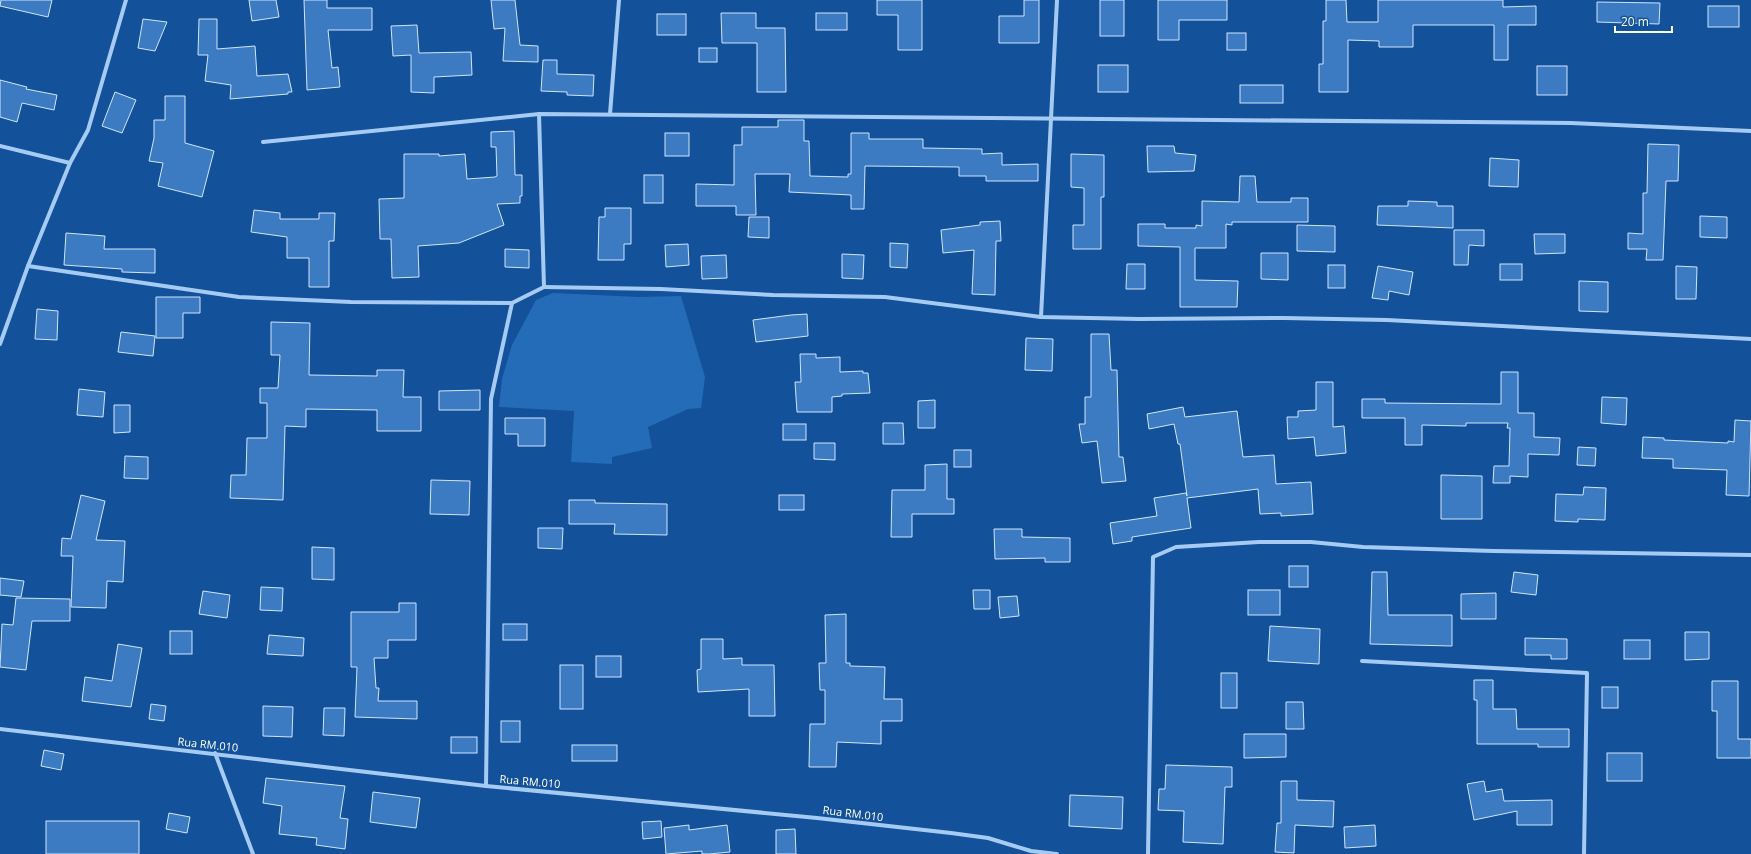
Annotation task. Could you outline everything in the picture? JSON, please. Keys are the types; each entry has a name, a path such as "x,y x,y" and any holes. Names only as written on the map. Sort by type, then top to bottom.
{"street":[{"path":"0,344 28,266 70,163 88,130 126,0"},
{"path":"610,114 618,0"},
{"path":"1041,317 1057,0"},
{"path":"539,114 544,287"},
{"path":"262,142 539,114 1052,117 1570,123 1751,131"},
{"path":"0,146 70,163"},
{"path":"28,266 239,297 351,302 512,303 544,287 661,289 773,296 885,297 1041,317 1387,320 1751,339"},
{"path":"486,786 491,400 512,303"},
{"path":"1148,854 1153,557 1176,547 1259,542 1304,542 1363,547 1751,555"},
{"path":"1362,661 1587,672 1584,854"},
{"name":"Rua RM.010","path":"0,729 144,747 215,753 486,786 801,816 951,833 988,838 1031,851 1057,854"},
{"path":"215,753 253,854"}],"shaded area":[{"path":"553,293 639,297 681,296 705,377 701,408 688,409 648,427 652,448 612,457 612,464 571,462 574,411 499,407 502,379 512,345 536,300"}],"building":[{"path":"1,0 52,0 48,17 0,6"},
{"path":"249,0 276,0 279,17 252,21"},
{"path":"304,0 327,0 327,8 372,8 372,30 328,30 332,68 338,67 340,87 307,90"},
{"path":"491,0 515,0 520,45 538,46 538,62 503,61 505,28 494,29"},
{"path":"877,0 922,0 922,50 898,50 898,15 877,15"},
{"path":"1024,0 1039,0 1039,43 999,43 999,16 1024,16"},
{"path":"1100,0 1124,0 1124,36 1100,36"},
{"path":"1158,0 1227,0 1227,20 1179,20 1179,40 1158,40"},
{"path":"1326,0 1346,0 1347,22 1378,22 1378,0 1503,0 1503,7 1536,6 1536,25 1508,25 1508,60 1494,60 1494,25 1413,25 1413,47 1379,47 1379,41 1348,40 1348,92 1319,92 1319,64 1323,64 1323,21 1326,21"},
{"path":"1597,2 1660,3 1659,24 1597,22"},
{"path":"1708,6 1739,6 1739,27 1708,27"},
{"path":"721,13 756,13 756,28 785,28 786,92 757,92 757,43 722,43"},
{"path":"816,13 847,13 847,30 816,30"},
{"path":"657,14 686,14 686,35 657,35"},
{"path":"143,19 167,22 155,51 138,48"},
{"path":"199,19 217,19 217,49 255,46 257,76 288,74 292,92 288,92 288,94 230,99 231,85 205,81 208,55 198,55"},
{"path":"417,25 419,53 471,52 472,75 434,77 434,93 411,92 411,55 393,56 391,26"},
{"path":"1227,33 1246,33 1246,50 1227,50"},
{"path":"699,48 717,48 717,62 699,62"},
{"path":"543,60 557,60 557,74 594,75 593,96 567,95 567,92 541,91"},
{"path":"1098,65 1128,65 1128,92 1098,92"},
{"path":"1537,66 1567,66 1567,95 1537,95"},
{"path":"0,80 27,87 26,89 57,95 54,110 22,103 17,122 0,117"},
{"path":"1240,85 1283,85 1283,103 1240,103"},
{"path":"115,92 136,100 122,133 102,126"},
{"path":"165,96 185,96 185,143 214,151 202,197 158,186 163,163 149,161 154,138 154,120 165,120"},
{"path":"778,120 804,120 804,141 809,141 810,176 848,177 848,174 851,174 851,133 869,133 869,139 923,139 923,148 982,149 982,154 1002,153 1002,165 1038,164 1038,181 986,181 986,176 959,176 959,167 865,166 864,209 851,209 851,195 789,192 790,174 755,174 756,215 736,215 736,206 696,206 696,184 734,185 734,145 742,145 742,127 778,127"},
{"path":"514,131 515,175 522,175 522,196 520,196 520,203 497,204 504,225 459,243 418,246 419,277 392,278 391,239 380,239 379,199 404,198 404,154 439,154 439,156 465,154 467,179 495,177 497,176 496,147 491,147 491,132"},
{"path":"665,133 689,133 689,156 665,156"},
{"path":"1648,144 1679,145 1678,181 1666,181 1663,260 1646,260 1647,249 1628,249 1628,233 1643,234 1643,193 1647,193"},
{"path":"1147,146 1174,146 1175,153 1196,155 1194,171 1148,172"},
{"path":"1071,154 1104,155 1104,197 1101,197 1101,249 1073,249 1073,225 1084,225 1084,188 1071,187"},
{"path":"1490,158 1519,160 1518,187 1489,186"},
{"path":"644,175 663,175 663,203 644,203"},
{"path":"1240,176 1255,176 1257,202 1291,202 1291,198 1308,198 1308,222 1232,222 1232,225 1226,224 1226,248 1195,248 1195,280 1238,281 1237,307 1180,307 1180,247 1138,246 1138,224 1165,224 1165,228 1196,228 1196,225 1202,226 1202,201 1239,202"},
{"path":"1408,201 1437,202 1437,206 1453,206 1453,228 1377,225 1378,206 1408,206"},
{"path":"605,208 631,208 631,244 624,244 624,260 598,260 599,217 605,217"},
{"path":"254,210 280,213 280,219 319,219 319,213 335,213 334,241 329,241 329,287 309,287 309,258 287,258 287,237 251,232"},
{"path":"1700,216 1727,217 1727,238 1700,237"},
{"path":"749,217 769,217 769,238 748,237"},
{"path":"1000,221 1001,241 996,241 995,295 972,294 974,250 943,253 941,230 980,225 980,222"},
{"path":"1297,225 1335,226 1335,252 1297,251"},
{"path":"1454,230 1484,230 1484,246 1469,245 1468,265 1454,265"},
{"path":"66,233 105,236 104,249 155,249 155,273 122,272 122,269 64,265"},
{"path":"1534,234 1565,234 1565,253 1535,254"},
{"path":"890,243 908,244 907,268 890,267"},
{"path":"688,244 689,265 666,267 665,245"},
{"path":"505,249 529,250 529,268 505,267"},
{"path":"1261,253 1288,253 1288,280 1261,279"},
{"path":"842,254 864,255 863,279 842,278"},
{"path":"726,255 727,278 702,279 701,256"},
{"path":"1127,264 1145,264 1145,289 1126,289"},
{"path":"1500,264 1522,264 1522,280 1500,280"},
{"path":"1328,265 1345,265 1345,288 1328,288"},
{"path":"1378,266 1413,272 1409,295 1389,291 1388,300 1372,298"},
{"path":"1676,266 1697,267 1696,299 1676,299"},
{"path":"1579,281 1608,282 1608,312 1579,311"},
{"path":"156,297 200,297 200,313 183,313 183,338 156,338"},
{"path":"37,309 58,311 57,340 35,339"},
{"path":"807,314 808,336 756,342 753,320"},
{"path":"271,322 310,323 309,375 377,376 377,370 404,370 403,397 421,397 421,431 377,431 377,410 306,409 306,427 285,426 283,500 230,498 231,475 246,475 247,438 267,438 267,403 260,403 260,388 278,388 280,355 271,355"},
{"path":"121,332 155,336 153,356 118,352"},
{"path":"1091,334 1109,334 1111,370 1117,370 1119,457 1123,457 1126,481 1102,483 1097,441 1082,443 1079,424 1085,424 1085,397 1091,397"},
{"path":"1026,338 1053,339 1052,371 1025,370"},
{"path":"800,354 816,354 816,358 840,357 840,372 863,371 863,373 868,373 870,393 842,394 842,396 832,397 832,412 797,412 795,382 801,382"},
{"path":"1501,372 1518,372 1518,413 1534,413 1534,437 1560,438 1559,455 1528,454 1528,477 1510,476 1510,483 1493,483 1494,466 1509,466 1510,428 1507,428 1508,423 1466,423 1466,426 1422,425 1422,445 1405,445 1405,418 1362,418 1362,399 1385,399 1385,403 1501,404"},
{"path":"1316,382 1333,382 1333,427 1344,426 1346,453 1316,456 1314,437 1288,439 1287,417 1298,417 1298,411 1316,410"},
{"path":"79,389 105,392 103,417 77,415"},
{"path":"480,390 480,410 439,410 439,391"},
{"path":"1602,397 1627,398 1626,425 1601,423"},
{"path":"935,400 935,428 918,428 918,401"},
{"path":"114,405 130,405 130,432 114,433"},
{"path":"1183,407 1185,417 1237,411 1243,457 1274,455 1276,484 1311,482 1313,514 1281,516 1281,513 1260,514 1258,489 1187,498 1191,528 1132,537 1132,541 1113,544 1110,523 1157,516 1154,498 1186,493 1187,496 1180,444 1178,444 1174,424 1149,429 1147,414"},
{"path":"505,418 545,418 545,446 518,446 518,434 505,434"},
{"path":"1735,420 1751,421 1749,496 1726,495 1727,470 1673,468 1673,459 1642,458 1643,437 1664,438 1664,440 1734,442"},
{"path":"883,423 903,423 904,444 883,444"},
{"path":"783,424 806,424 806,440 783,440"},
{"path":"814,443 835,443 835,460 814,459"},
{"path":"1578,447 1596,448 1595,466 1577,465"},
{"path":"954,450 971,450 971,467 954,467"},
{"path":"125,456 148,457 148,479 124,478"},
{"path":"947,464 947,499 954,499 954,514 912,514 912,537 891,537 892,490 925,490 925,465"},
{"path":"1441,475 1482,476 1482,519 1441,519"},
{"path":"431,480 470,481 469,515 430,514"},
{"path":"1584,487 1606,488 1605,520 1578,519 1578,522 1555,521 1556,494 1583,495"},
{"path":"81,495 105,501 96,540 125,541 123,582 107,581 106,608 71,607 73,556 61,556 62,538 71,539"},
{"path":"779,495 804,495 804,510 779,510"},
{"path":"569,500 595,500 595,503 667,504 667,535 614,534 615,524 569,524"},
{"path":"538,528 563,528 562,549 538,548"},
{"path":"994,529 1022,529 1022,537 1070,538 1070,562 1045,562 1045,558 995,559"},
{"path":"312,547 334,548 334,580 312,579"},
{"path":"1289,566 1308,566 1308,587 1289,587"},
{"path":"1372,572 1387,572 1388,615 1452,615 1452,646 1370,644"},
{"path":"1514,572 1538,575 1536,595 1511,592"},
{"path":"0,578 24,581 21,597 0,595"},
{"path":"261,587 283,588 282,611 260,610"},
{"path":"973,590 990,590 990,609 974,609"},
{"path":"1248,590 1280,590 1280,615 1248,615"},
{"path":"203,591 230,595 227,618 199,614"},
{"path":"1496,593 1496,619 1461,619 1461,594"},
{"path":"1017,596 1019,616 1000,618 998,597"},
{"path":"16,598 70,599 70,621 32,621 26,670 0,667 2,624 13,625"},
{"path":"399,603 416,603 416,640 388,640 388,658 374,658 376,688 379,688 378,701 417,701 417,719 355,717 357,667 351,667 351,612 399,612"},
{"path":"846,614 846,663 850,663 850,666 885,667 884,699 902,699 902,721 881,721 881,744 837,742 836,767 809,767 810,724 825,724 825,690 820,690 819,663 826,663 825,615"},
{"path":"503,624 527,624 527,640 503,640"},
{"path":"1270,626 1320,629 1319,664 1268,661"},
{"path":"170,631 192,631 192,654 170,654"},
{"path":"1685,632 1709,632 1709,659 1685,660"},
{"path":"269,635 304,638 303,656 267,654"},
{"path":"1525,638 1567,639 1567,659 1551,659 1551,655 1525,655"},
{"path":"701,639 723,639 723,659 742,658 742,665 774,665 775,716 749,716 749,689 698,692 697,670 701,669"},
{"path":"1624,640 1650,640 1650,659 1624,659"},
{"path":"118,644 142,648 131,707 82,701 85,677 112,681"},
{"path":"596,656 621,656 621,677 596,677"},
{"path":"560,665 583,665 583,709 560,709"},
{"path":"1221,673 1237,673 1237,708 1221,708"},
{"path":"1474,680 1493,680 1493,709 1516,709 1517,729 1569,729 1569,747 1538,747 1538,744 1477,744 1477,700 1474,700"},
{"path":"1712,681 1738,681 1738,739 1751,739 1751,758 1717,758 1717,711 1712,711"},
{"path":"1602,687 1618,687 1618,708 1602,708"},
{"path":"1286,702 1303,702 1304,729 1286,729"},
{"path":"151,704 166,706 164,721 149,719"},
{"path":"263,706 293,707 292,737 263,736"},
{"path":"324,708 345,708 344,736 323,735"},
{"path":"501,721 520,721 520,742 501,742"},
{"path":"1244,734 1286,734 1286,757 1244,758"},
{"path":"451,737 477,737 477,753 451,753"},
{"path":"572,745 617,745 617,761 572,761"},
{"path":"44,750 64,754 61,770 41,766"},
{"path":"1607,753 1642,753 1642,781 1607,781"},
{"path":"1166,765 1232,767 1232,787 1225,787 1223,844 1183,842 1184,811 1158,810 1159,789 1165,789"},
{"path":"266,778 345,786 340,818 348,819 345,849 316,845 317,838 279,834 282,806 263,803"},
{"path":"1281,781 1297,781 1297,800 1334,801 1333,827 1295,825 1294,853 1275,852 1277,823 1281,823"},
{"path":"1484,781 1486,792 1502,789 1504,801 1552,800 1552,825 1517,825 1517,811 1474,820 1467,784"},
{"path":"373,792 420,798 416,828 370,822"},
{"path":"1070,795 1123,797 1122,829 1069,826"},
{"path":"169,813 190,817 187,833 166,829"},
{"path":"46,821 139,821 139,854 46,854"},
{"path":"661,821 662,837 643,839 642,822"},
{"path":"689,825 689,830 727,825 730,852 702,854 702,851 666,854 664,828"},
{"path":"1375,825 1376,846 1345,848 1344,827"},
{"path":"795,829 796,854 776,854 776,830"}]}
